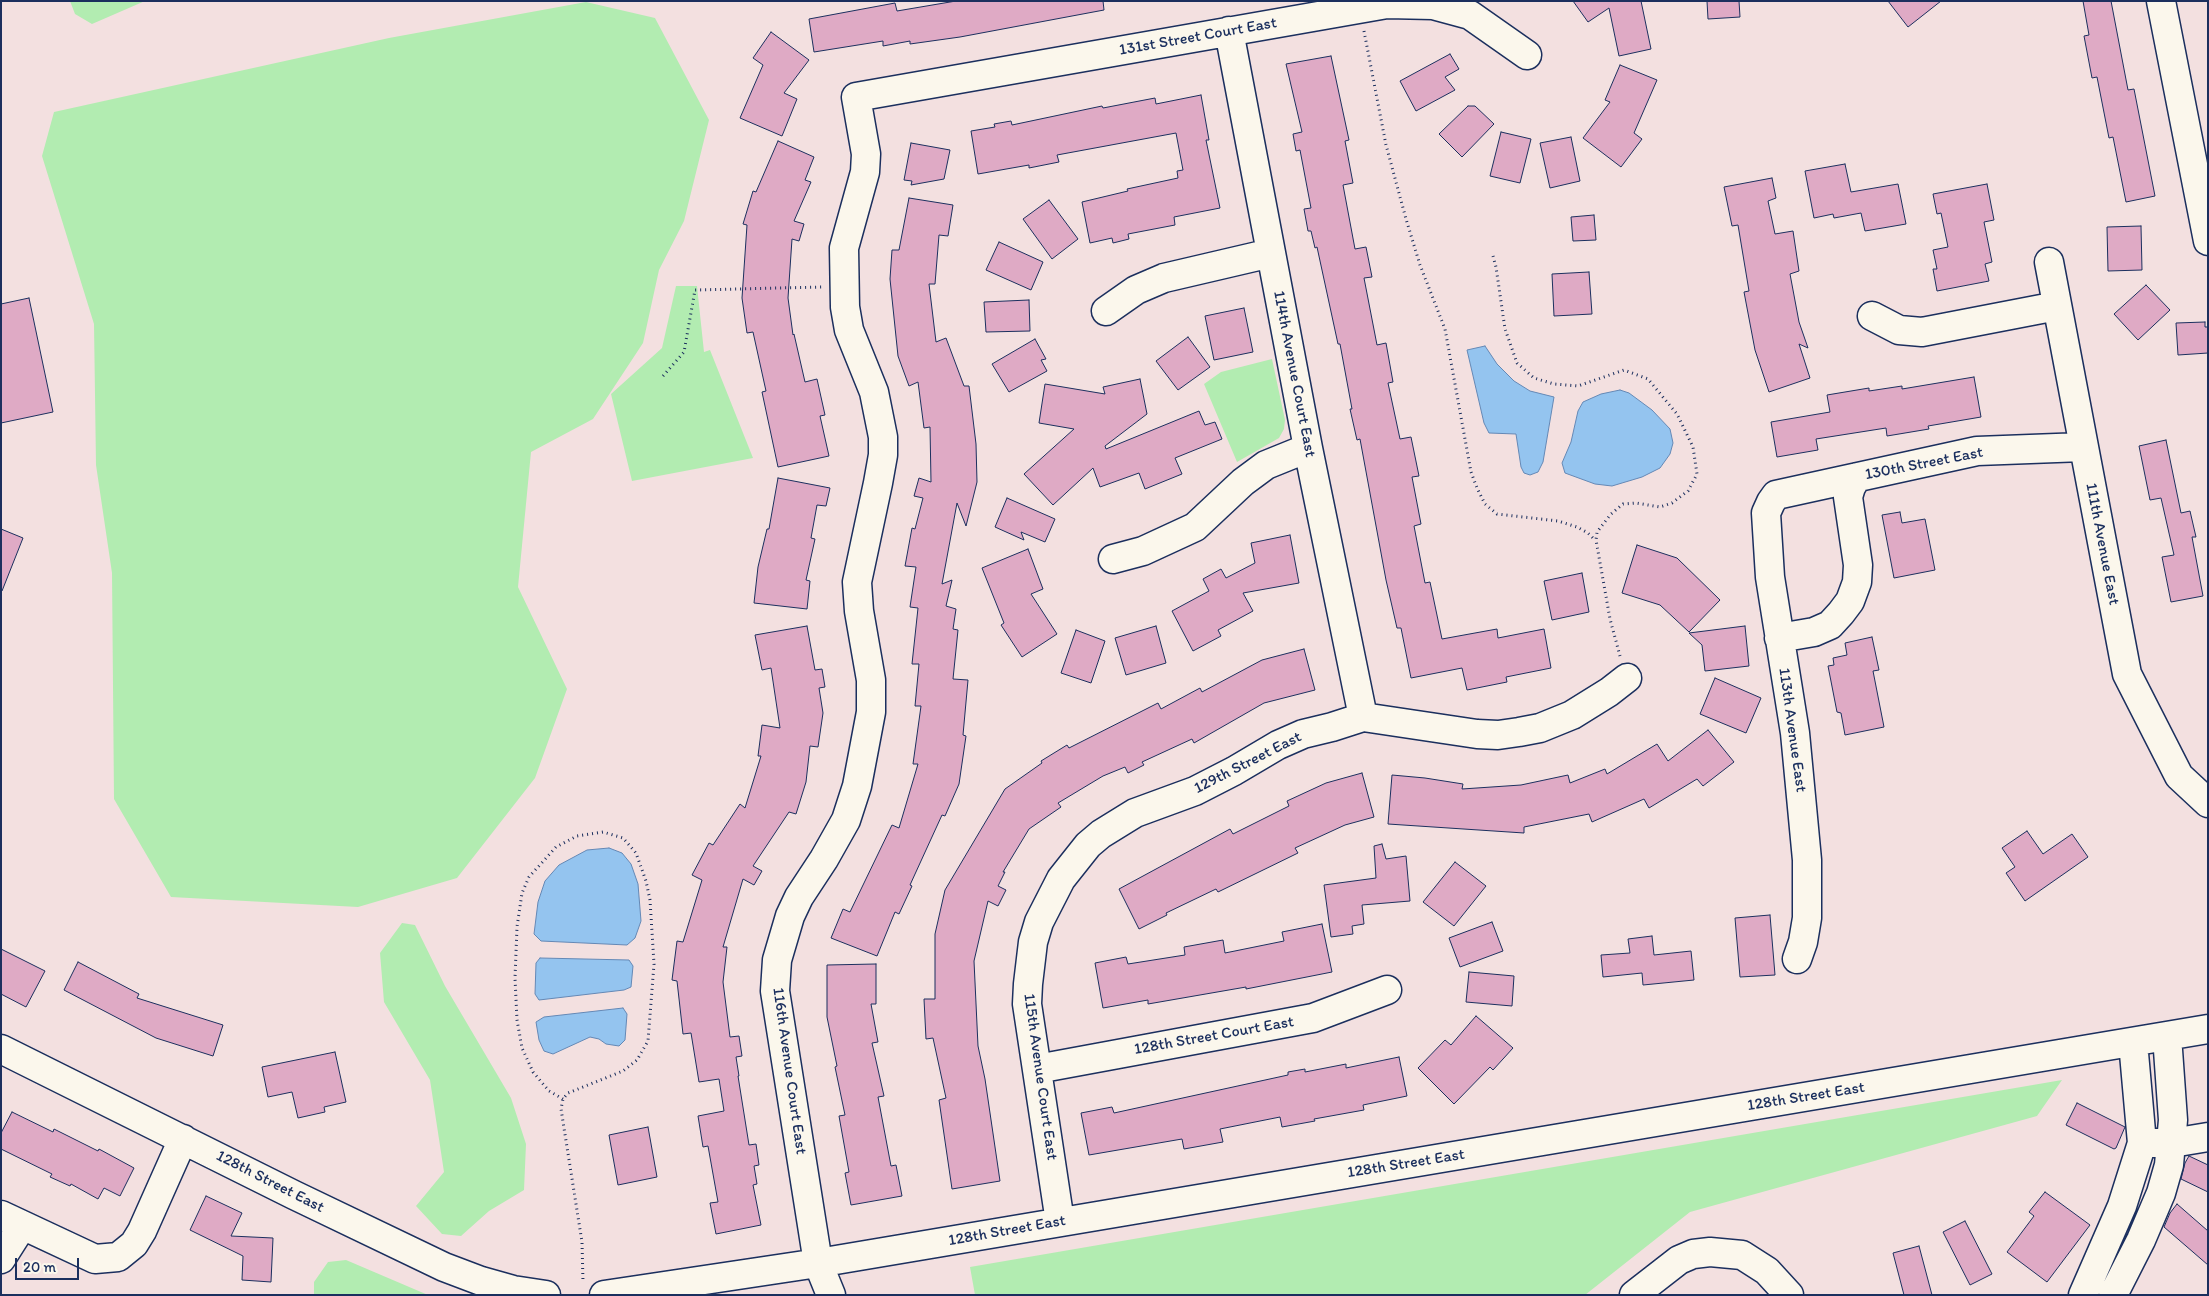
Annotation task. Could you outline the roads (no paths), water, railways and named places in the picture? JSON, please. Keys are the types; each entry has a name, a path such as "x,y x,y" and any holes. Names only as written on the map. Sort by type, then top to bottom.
{"street":[{"path":"2161,1 2208,241"},
{"name":"131st Street Court East","path":"856,97 1387,4 1411,3 1453,9 1470,14 1527,55"},
{"name":"114th Avenue Court East","path":"1229,31 1308,448 1362,717"},
{"name":"116th Avenue Court East","path":"831,1295 818,1263 775,991 777,960 790,916 799,897 824,859 846,820 857,786 871,712 871,680 859,611 857,582 878,483 883,455 883,437 874,392 849,330 845,307 844,248 865,172 866,154 856,97"},
{"path":"1106,311 1136,290 1164,278 1271,253"},
{"name":"111th Avenue East","path":"2049,262 2127,674 2179,776 2208,803"},
{"path":"1872,316 1898,330 1922,332 2057,306"},
{"name":"130th Street East","path":"1771,502 1776,495 1977,451 2083,447"},
{"path":"1113,559 1144,551 1195,526 1243,482 1266,466 1308,448"},
{"path":"1780,638 1814,632 1830,625 1842,613 1850,601 1856,582 1858,565 1848,496 1857,477"},
{"name":"113th Avenue East","path":"1771,502 1766,513 1770,576 1795,733 1807,860 1807,918 1803,942 1797,959"},
{"name":"129th Street East","path":"1061,879 1088,846 1101,834 1135,813 1195,791 1278,745 1303,734 1332,728 1362,717 1477,734 1518,732 1540,728 1572,715 1609,692 1627,678"},
{"name":"115th Avenue Court East","path":"1060,1222 1028,1004 1033,942 1040,922 1061,879"},
{"name":"128th Street Court East","path":"1037,1069 1313,1018 1387,990"},
{"name":"128th Street East","path":"594,1290 609,1294 818,1263 2208,1029"},
{"path":"2113,1295 2141,1240 2169,1165 2172,1143 2171,1081 2167,1036"},
{"path":"2083,1295 2122,1206 2142,1143 2133,1042"},
{"name":"128th Street East","path":"1,1050 444,1267 481,1281 513,1290 546,1295"},
{"path":"2142,1143 2172,1143 2208,1137"},
{"path":"1,1259 12,1220 95,1258 118,1257 134,1244 142,1231 183,1139"},
{"path":"1634,1295 1679,1260 1693,1254 1710,1252 1742,1255 1768,1271 1789,1295"}],"water":[{"path":"1485,346 1497,364 1514,381 1530,391 1554,397 1543,462 1538,472 1530,475 1524,473 1521,467 1516,434 1489,433 1484,423 1467,350"},
{"path":"1620,390 1629,393 1652,410 1670,429 1673,443 1670,454 1660,468 1642,477 1612,486 1595,484 1565,473 1562,463 1571,442 1578,411 1583,402 1601,394"},
{"path":"609,848 622,853 631,864 638,884 641,921 635,938 627,945 541,941 534,934 538,902 545,881 559,865 587,850"},
{"path":"540,958 629,960 633,966 631,987 624,990 539,1000 535,994 536,963"},
{"path":"623,1008 627,1014 625,1040 619,1046 606,1044 599,1039 590,1037 553,1054 544,1051 539,1040 536,1022 544,1017"}]}
